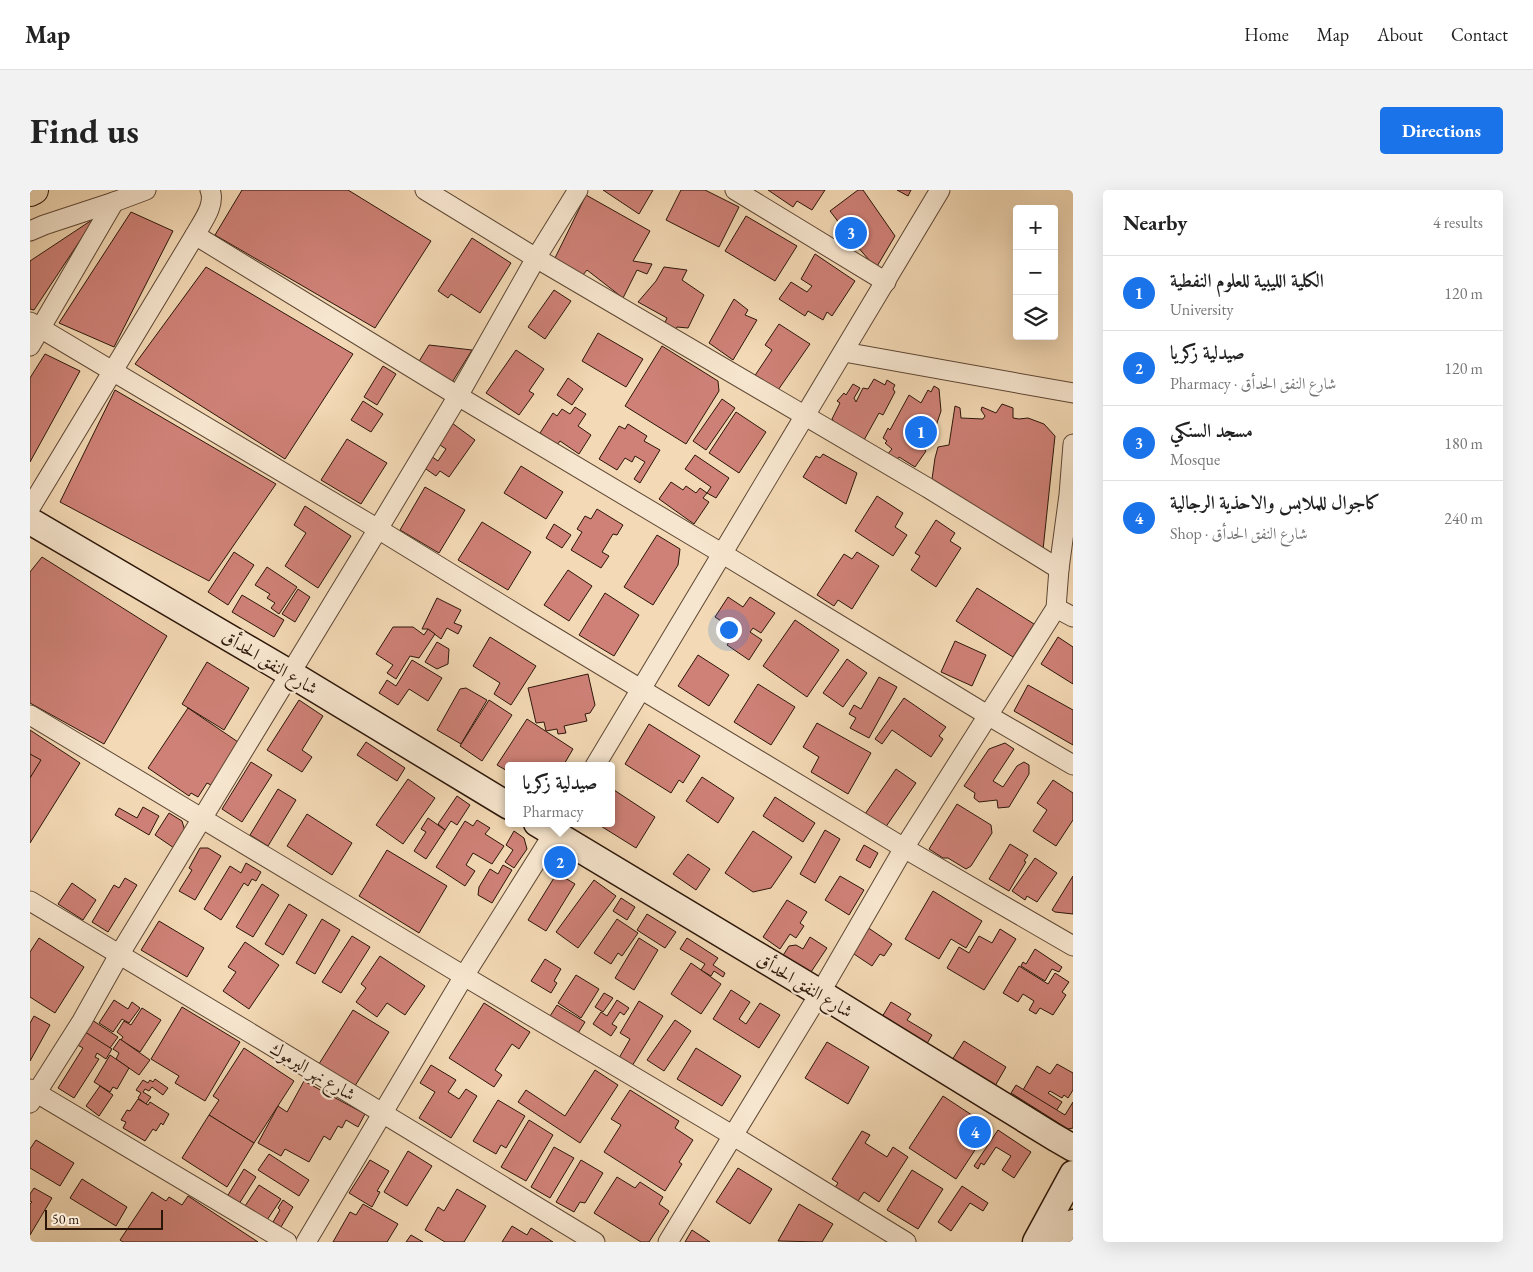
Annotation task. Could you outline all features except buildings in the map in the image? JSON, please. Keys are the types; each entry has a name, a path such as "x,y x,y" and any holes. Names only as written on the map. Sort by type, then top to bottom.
{"highway":[{"path":"30,192 34,190"}],"main road":[{"name":"شارع النفق الحدأق","path":"30,521 291,674 505,804"},
{"name":"شارع النفق الحدأق","path":"550,827 1073,1148"},
{"path":"1036,1242 1073,1174 1073,1163"},
{"path":"1056,1242 1073,1223"}],"street":[{"path":"30,231 44,224 146,190"},
{"path":"30,508 195,235 211,206 213,197 210,190"},
{"path":"425,190 536,258 928,488 1058,569"},
{"path":"287,1242 32,1095 82,1020 119,954 291,674 458,396 536,258 578,190"},
{"path":"734,190 886,282"},
{"path":"596,762 940,190"},
{"path":"30,346 35,325 114,202"},
{"path":"195,235 988,716 1073,765"},
{"path":"35,325 378,529 904,848 1073,946"},
{"path":"844,352 1073,393"},
{"path":"668,1242 820,993 904,848 1056,608 1058,569 1069,495 1073,444"},
{"path":"1056,608 1073,617"},
{"path":"30,715 732,1135 906,1242"},
{"path":"306,1242 550,827"},
{"name":"شارع نهر اليرموك","path":"30,901 595,1242"}],"place":[{"name":"مسجد السنكي","path":"851,233"},
{"name":"الكلية الليبية للعلوم النفطية","path":"921,432"},
{"name":"صيدلية زكريا","path":"560,862"},
{"name":"كاجوال للملابس والاحذية الرجالية","path":"975,1132"}]}
